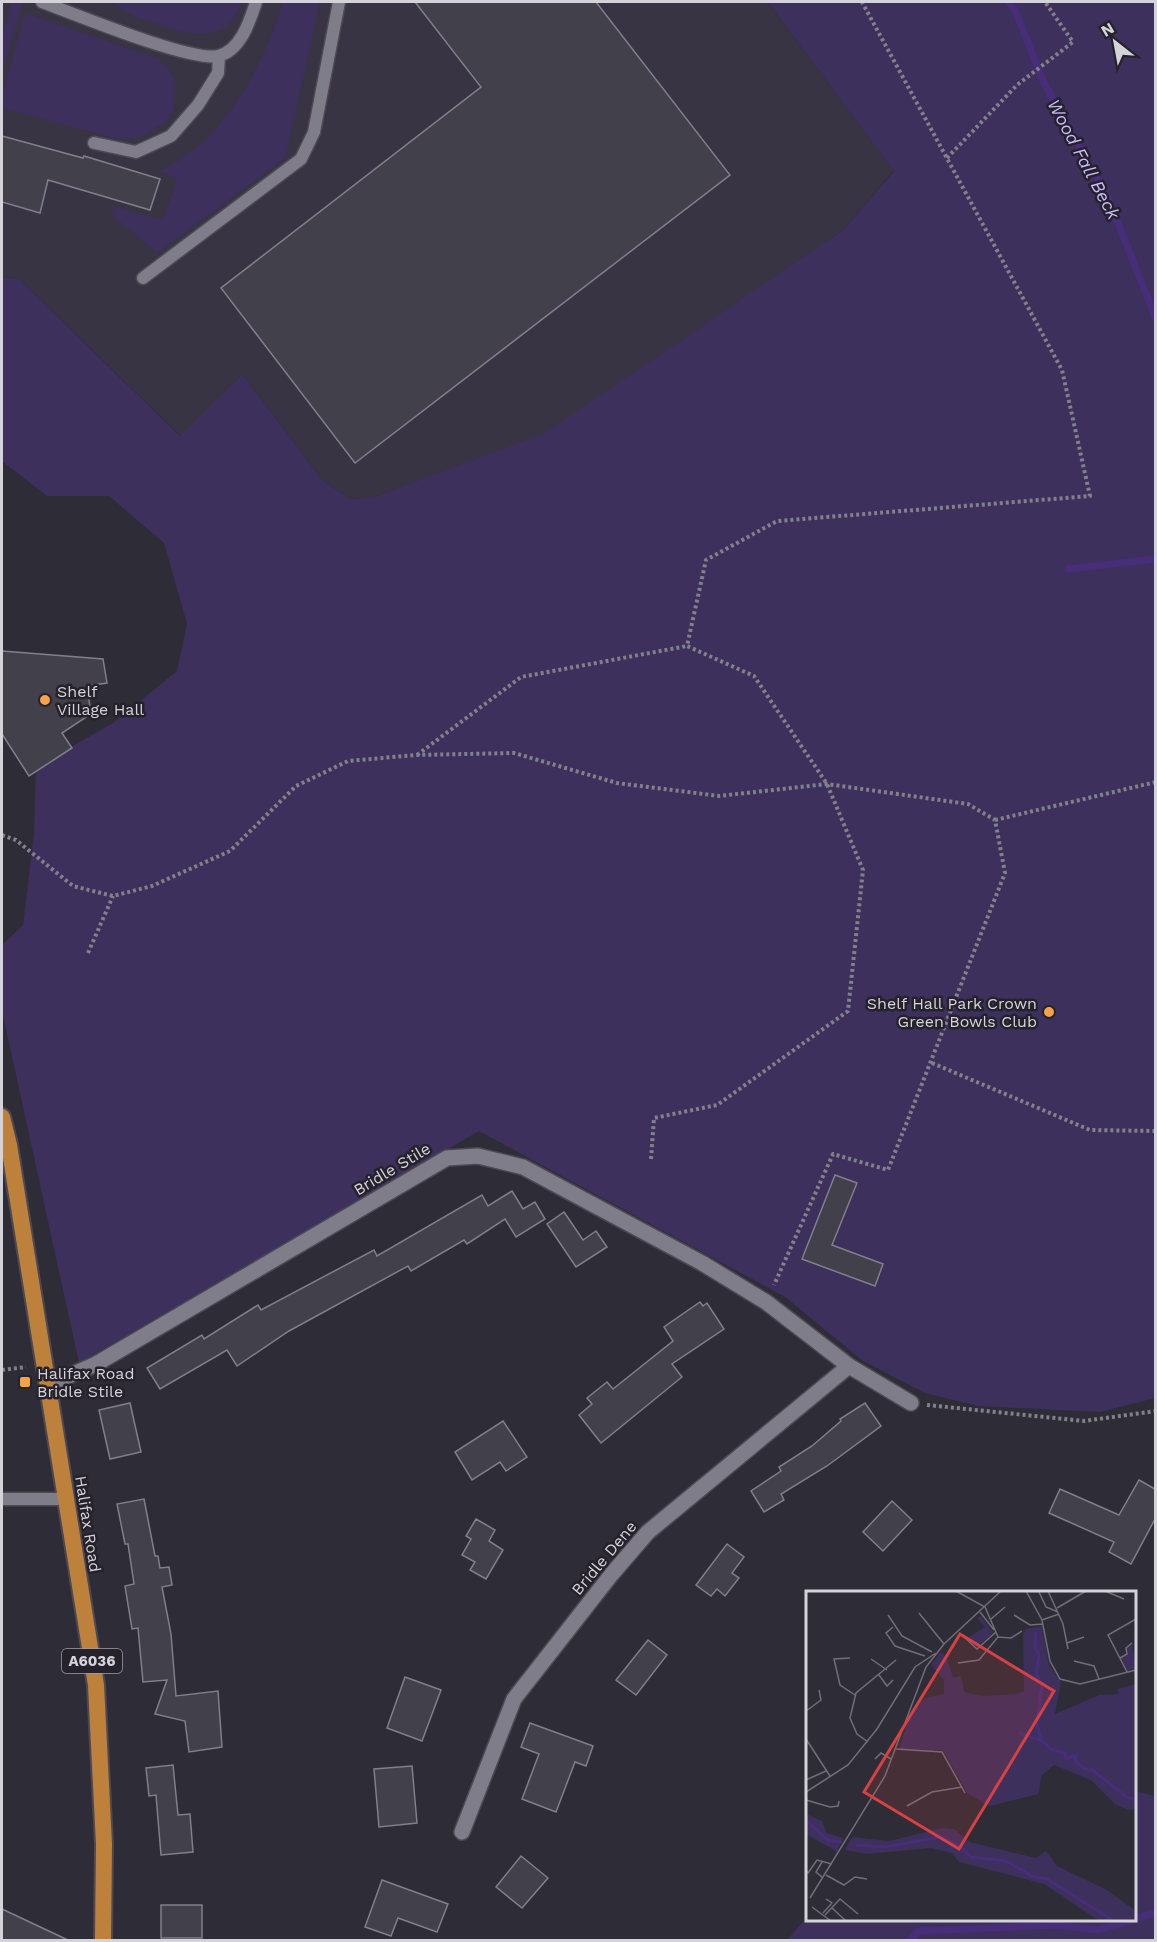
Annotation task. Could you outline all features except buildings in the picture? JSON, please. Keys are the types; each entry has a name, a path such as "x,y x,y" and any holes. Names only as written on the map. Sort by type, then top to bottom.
{"highway":[{"name":"Halifax Road","path":"2,1117 9,1145 96,1685 104,1844 103,1941"}],"street":[{"name":"Bridle Stile","path":"48,1385 96,1364 447,1158 478,1156 523,1167 702,1263 766,1302 849,1366 911,1403"},
{"name":"Bridle Dene","path":"462,1832 514,1699 610,1575 648,1532 849,1366"}],"lane":[{"path":"42,2 192,55 219,56 239,42 249,24 256,2"},
{"path":"143,278 301,159 314,132 339,2"},
{"path":"94,143 136,152 171,136 198,105 218,74 219,56"},
{"path":"2,1499 66,1499"}],"path":[{"path":"687,646 706,560 777,521 1090,496 1062,370 862,2"},
{"path":"947,158 1017,85 1073,42 1045,2"},
{"path":"416,755 521,677 687,646 754,676 827,784 863,870 848,1011 717,1105 654,1118 651,1159"},
{"path":"2,835 16,840 73,886 114,896 152,886 230,851 296,786 348,761 416,755 514,753 617,783 719,796 827,784 968,804 995,820 1155,782"},
{"path":"766,1302 832,1154 888,1170 1005,873 995,820"},
{"path":"88,953 114,896"},
{"path":"932,1063 1090,1130 1155,1131"},
{"path":"911,1403 1084,1421 1155,1411"}],"shaded area":[{"path":"2,2 768,2 894,170 843,230 545,434 374,497 351,499 323,481 242,374 181,436 19,279 2,277"},
{"path":"11,2 23,2 2,72 2,37"},
{"path":"114,2 241,2 235,16 226,26 217,32 206,34 181,31 138,18"},
{"path":"283,2 320,2 285,158 157,253 112,215 114,207 163,220 177,179 160,171 183,158 204,141 222,121 252,76 275,27"},
{"path":"768,2 1155,2 1155,1398 1100,1412 978,1406 925,1393 863,1361 785,1297 479,1131 79,1363 2,1011 2,945 23,925 34,834 36,767 113,723 177,671 187,624 164,543 109,496 47,496 2,461 2,277 19,279 180,436 242,374 323,481 351,499 374,497 545,433 843,230 894,171"},
{"path":"25,13 158,59 169,70 175,81 173,109 168,120 140,137 122,140 2,108 2,97"},
{"path":"1136,1791 1155,1796 1155,1940 787,1940 806,1918 806,1921 1136,1921"}],"waterway":[{"name":"Wood Fall Beck","path":"1008,2 1015,10 1044,83 1109,200 1156,319"},
{"path":"1068,569 1156,559"},
{"path":"1136,1918 1156,1913"},
{"path":"910,1940 919,1931 1057,1925 1097,1930 1129,1921"}],"place":[{"name":"Shelf Village Hall","path":"45,700"},
{"name":"Shelf Hall Park Crown Green Bowls Club","path":"1049,1012"},
{"name":"Halifax Road Bridle Stile","path":"25,1382"}]}
